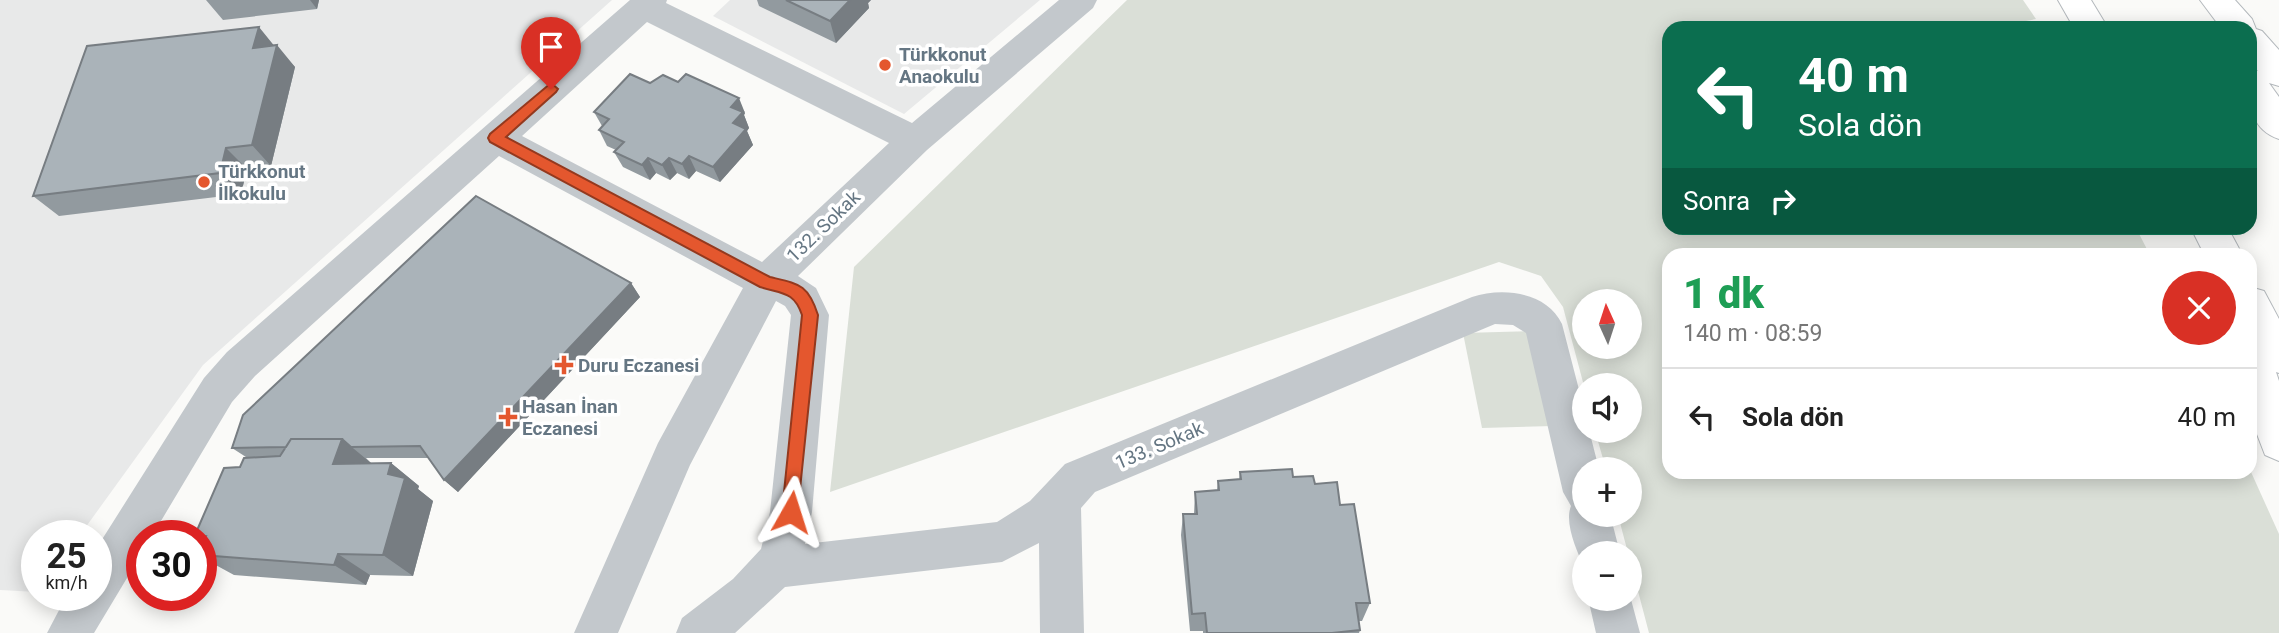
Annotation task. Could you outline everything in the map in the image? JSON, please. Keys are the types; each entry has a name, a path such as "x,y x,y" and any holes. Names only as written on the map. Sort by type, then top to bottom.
{"highway":[{"path":"2074,0 2087,21"},
{"path":"2196,0 2210,21"},
{"path":"2216,0 2234,21"},
{"path":"2257,48 2279,73"},
{"path":"2257,92 2279,125"},
{"path":"2257,316 2279,356"},
{"path":"2257,374 2279,442"}],"street":[{"name":"132. Sokak","path":"596,633 673,456 766,282 915,139 1081,0"},
{"path":"112,563 228,377 648,3 915,139"},
{"path":"495,138 766,282 795,290 805,299 810,315 791,512 774,568 712,624 698,633"},
{"name":"133. Sokak","path":"774,568 1002,542 1023,531 1060,503 1080,478 1486,309 1508,306 1526,311 1543,324 1575,457"},
{"path":"1060,503 1062,633"},
{"path":"69,633 82,611"},
{"path":"1613,611 1618,633"}],"shaded area":[{"name":"Türkkonut İlkokulu","path":"0,0 612,0 203,365 91,520 21,520 21,591 0,590"},
{"name":"Türkkonut Anaokulu","path":"730,0 1040,0 904,114 713,16"},
{"path":"1127,0 2023,0 2036,19 1662,21 1662,235 2140,235 2146,248 1662,248 1662,479 2254,479 2279,534 2279,633 1649,633 1642,606 1642,541 1625,541 1621,527 1642,527 1642,457 1603,457 1598,443 1642,443 1642,373 1581,373 1577,359 1642,359 1642,289 1572,289 1572,341 1563,307 1541,276 1499,262 830,492 854,267"},
{"path":"1531,331 1553,426 1482,428 1463,333"}],"building":[{"path":"786,0 850,0 830,21"},
{"path":"259,27 253,48 277,45 252,145 226,148 220,173 33,196 87,46"},
{"path":"630,74 650,83 663,75 678,82 686,74 739,98 731,107 743,112 733,123 746,129 713,167 689,156 682,164 669,158 662,165 648,158 642,165 614,152 624,142 599,130 609,119 594,112"},
{"path":"476,196 631,283 444,480 420,446 351,447 342,439 291,439 286,447 232,448 243,415"},
{"path":"291,439 342,439 333,464 391,463 388,474 405,478 383,555 338,554 334,565 217,556 217,520 201,520 224,468 240,467 244,458 280,456"},
{"path":"1292,469 1293,477 1313,476 1315,484 1337,482 1340,505 1354,504 1370,603 1356,603 1360,630 1332,633 1207,633 1205,613 1192,614 1183,514 1197,514 1195,492 1219,490 1218,481 1241,479 1240,472"}],"place":[{"name":"Türkkonut Anaokulu","path":"885,65"},
{"name":"Türkkonut İlkokulu","path":"204,182"},
{"name":"Duru Eczanesi","path":"564,365"},
{"name":"Hasan İnan Eczanesi","path":"508,417"}],"route":[{"path":"551,89 495,138 766,282 795,290 805,299 810,315 791,512"}]}
